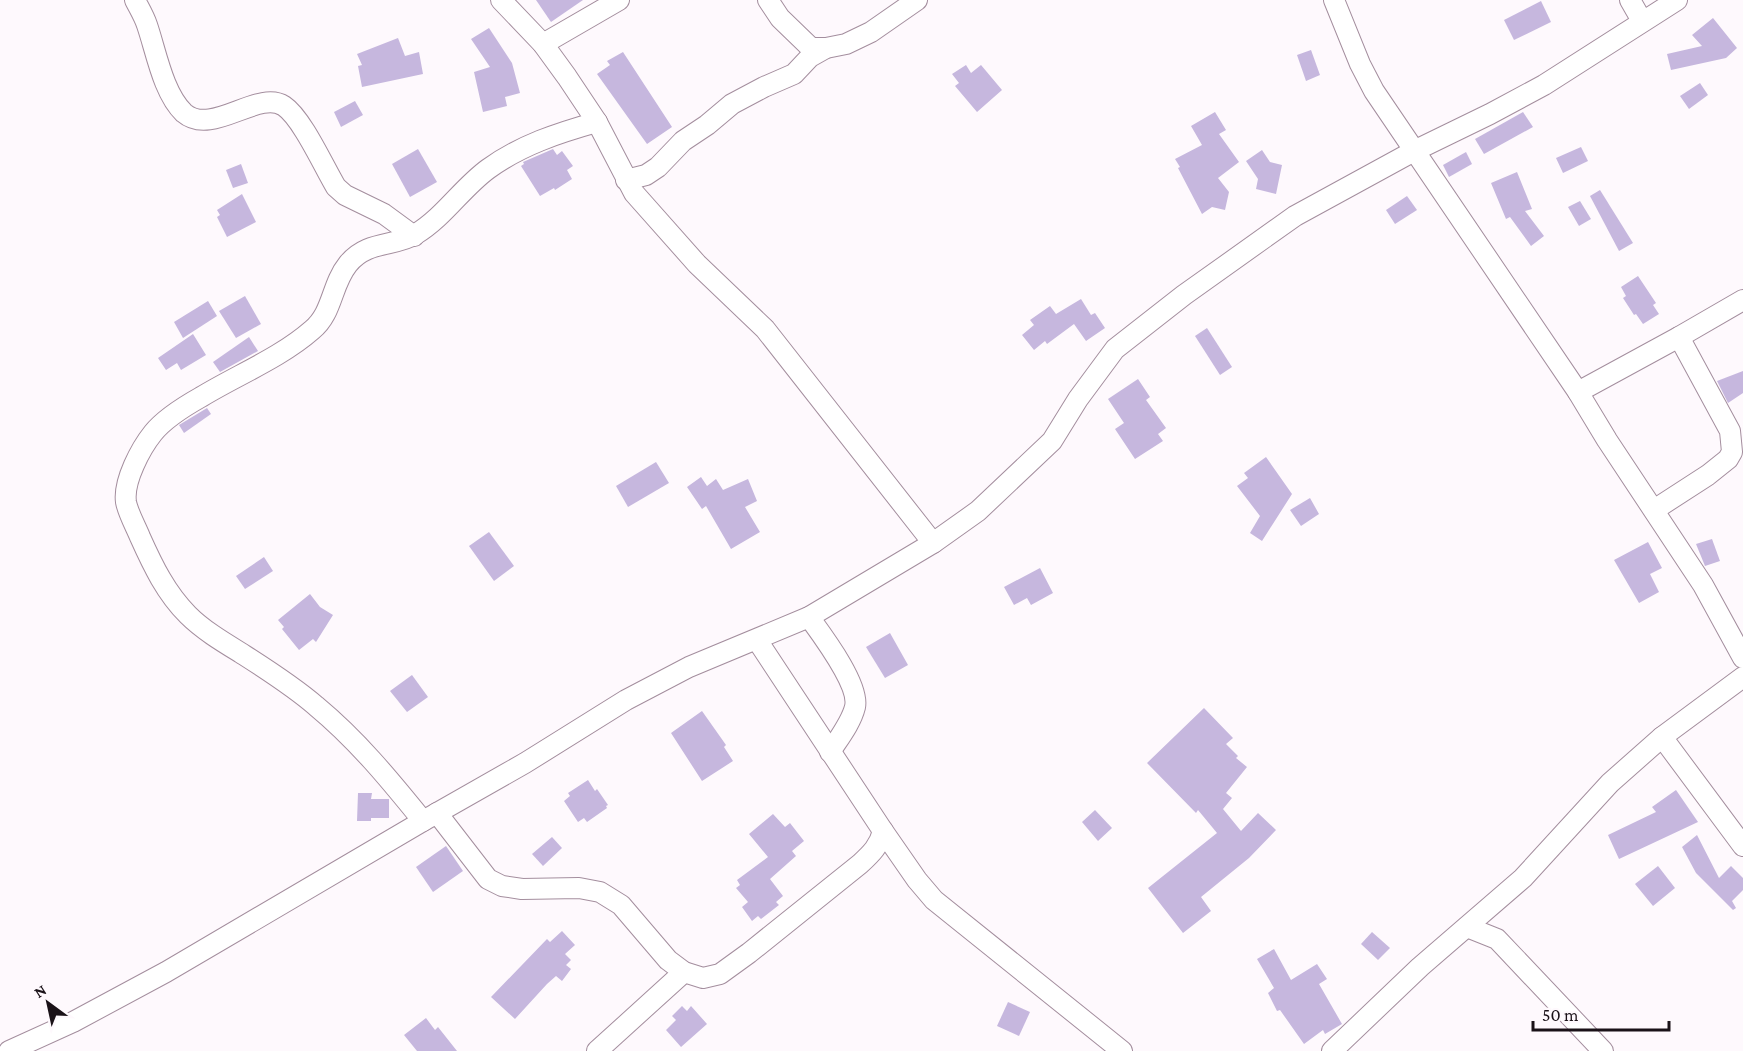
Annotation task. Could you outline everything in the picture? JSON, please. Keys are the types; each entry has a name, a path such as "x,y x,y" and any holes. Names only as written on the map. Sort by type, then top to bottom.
{"street":[{"path":"135,0 147,23 170,91 184,112 198,120 225,116 270,103 282,104 293,113 336,186 345,195 384,214 414,236"},
{"path":"501,0 543,44 597,122 626,180 667,232 765,329 933,543"},
{"path":"543,44 619,0"},
{"path":"768,0 780,18 811,48 846,44 871,32 917,0"},
{"path":"1334,0 1360,64 1374,91 1578,392 1703,585 1743,658"},
{"path":"1629,0 1642,21"},
{"path":"9,1051 73,1022 166,972 525,763 626,700 689,667 809,617 933,543 978,511 1052,441 1077,399 1099,369 1116,349 1140,328 1295,216 1414,151 1544,85 1677,0"},
{"path":"626,180 646,175 654,170 683,141 732,104 794,74 810,57 826,48"},
{"path":"597,122 564,131 522,148 487,170 446,210 414,236 376,246 357,255 341,275 329,309 312,331 288,348 182,408 155,430 138,456 130,479 126,501 156,574 190,617 217,638 305,696 340,726 488,879 501,886 522,889 579,888 600,892 621,905 668,960 684,972 703,978 720,974 874,852 880,843 883,831"},
{"path":"1578,392 1743,300"},
{"path":"1654,510 1707,475 1728,459 1732,452 1730,431 1679,337"},
{"path":"809,617 838,658 853,688 856,704 851,719 830,752"},
{"path":"757,640 883,831 934,900 1122,1051"},
{"path":"1332,1051 1420,967 1523,878 1610,783 1662,737 1743,677"},
{"path":"1662,737 1743,846"},
{"path":"1493,905 1497,939"},
{"path":"1467,927 1497,939 1604,1051"},
{"path":"597,1051 684,972"}],"building":[{"path":"536,0 583,0 551,22"},
{"path":"1541,1 1551,22 1514,40 1504,20"},
{"path":"1713,18 1737,48 1726,58 1671,70 1667,54 1702,46 1692,35"},
{"path":"489,28 512,63 520,93 505,97 507,106 483,112 474,72 490,67 471,39"},
{"path":"398,38 405,56 419,52 423,74 362,87 358,66 362,65 357,54"},
{"path":"1311,50 1320,75 1306,81 1297,55"},
{"path":"623,52 672,127 647,144 597,74 610,65 607,61"},
{"path":"966,65 971,73 981,65 1002,90 977,112 955,86 959,83 952,74"},
{"path":"1700,83 1708,95 1689,109 1680,96"},
{"path":"355,101 363,115 341,127 334,112"},
{"path":"1215,112 1226,130 1219,134 1239,162 1218,178 1229,192 1225,210 1212,207 1202,214 1175,159 1202,145 1191,126"},
{"path":"1523,112 1533,127 1484,154 1475,139"},
{"path":"1581,147 1588,161 1563,173 1556,158"},
{"path":"418,149 437,182 410,197 392,164"},
{"path":"553,149 557,155 562,151 573,166 567,170 572,179 540,196 521,166 523,162"},
{"path":"1262,150 1270,162 1282,165 1276,194 1256,189 1258,179 1246,161"},
{"path":"1466,152 1472,164 1449,177 1443,165"},
{"path":"241,164 248,183 233,188 226,170"},
{"path":"1517,172 1532,209 1525,211 1544,236 1531,246 1510,217 1506,219 1491,183"},
{"path":"1600,190 1633,243 1619,251 1590,196"},
{"path":"242,194 256,222 227,237 217,217 220,215 217,210"},
{"path":"1407,196 1417,210 1395,224 1386,210"},
{"path":"1580,201 1591,219 1579,226 1568,207"},
{"path":"1638,276 1656,303 1653,305 1659,314 1643,324 1623,298 1626,296 1621,287"},
{"path":"245,296 261,324 236,338 219,311"},
{"path":"1081,299 1091,315 1095,313 1105,328 1086,341 1074,324 1047,344 1045,341 1034,350 1022,335 1034,325 1030,320 1050,306 1056,314"},
{"path":"208,301 217,316 183,338 174,322"},
{"path":"1207,328 1232,367 1220,375 1195,336"},
{"path":"193,334 206,355 181,370 177,363 166,370 158,358"},
{"path":"249,337 258,351 220,372 213,362"},
{"path":"1743,371 1743,393 1728,403 1717,381"},
{"path":"1138,379 1150,397 1146,400 1166,428 1158,434 1163,441 1135,459 1115,429 1124,423 1108,399"},
{"path":"207,408 211,414 184,433 179,425"},
{"path":"1266,457 1292,494 1262,541 1250,533 1260,516 1237,486 1248,478 1244,473"},
{"path":"656,462 669,483 628,507 616,486"},
{"path":"701,477 707,486 716,479 723,490 748,479 757,501 745,507 760,532 731,549 706,506 702,509 687,487"},
{"path":"1310,498 1319,514 1301,526 1290,510"},
{"path":"489,532 514,566 494,581 469,546"},
{"path":"1712,539 1720,561 1705,566 1696,544"},
{"path":"1648,542 1662,568 1650,574 1659,592 1639,603 1614,560"},
{"path":"264,557 273,571 245,589 236,576"},
{"path":"1040,568 1053,593 1031,605 1027,598 1014,605 1004,587"},
{"path":"310,594 320,607 333,615 316,642 313,639 299,650 282,629 284,627 278,620"},
{"path":"890,633 908,665 885,678 866,647"},
{"path":"412,675 428,697 407,712 390,691"},
{"path":"1204,708 1233,738 1226,744 1238,756 1236,758 1247,767 1226,793 1232,798 1223,809 1241,831 1258,813 1276,830 1249,858 1201,897 1211,911 1183,933 1148,888 1217,833 1198,810 1196,813 1147,763"},
{"path":"702,711 726,745 724,747 733,761 702,781 671,733"},
{"path":"588,780 608,805 587,822 584,818 578,822 564,801 570,796 568,793"},
{"path":"1676,790 1698,822 1619,859 1608,835 1656,812 1652,807"},
{"path":"358,793 372,793 371,799 389,799 389,818 357,821"},
{"path":"1095,810 1112,828 1098,841 1082,822"},
{"path":"773,814 785,827 790,823 804,841 792,851 796,856 770,879 783,896 776,902 779,905 761,919 758,916 752,921 742,907 748,902 736,888 740,885 737,880 768,857 749,834"},
{"path":"1697,835 1719,878 1731,866 1743,878 1743,890 1732,901 1736,908 1733,910 1696,873 1682,847"},
{"path":"552,837 562,848 543,866 532,854"},
{"path":"446,846 463,871 433,892 416,867"},
{"path":"1658,866 1675,888 1653,906 1635,884"},
{"path":"562,931 575,945 565,954 571,960 566,965 571,969 562,981 556,976 547,984 515,1019 491,997 547,939 550,942"},
{"path":"1372,932 1390,948 1378,960 1361,944"},
{"path":"1274,949 1291,980 1317,964 1327,979 1319,984 1342,1024 1325,1034 1323,1030 1304,1044 1280,1010 1277,1011 1268,993 1274,988 1257,959"},
{"path":"1008,1002 1030,1012 1019,1036 997,1026"},
{"path":"682,1006 687,1011 691,1006 707,1024 681,1047 666,1030 676,1020 672,1016"},
{"path":"426,1018 435,1030 438,1027 457,1051 417,1051 404,1035"}]}
